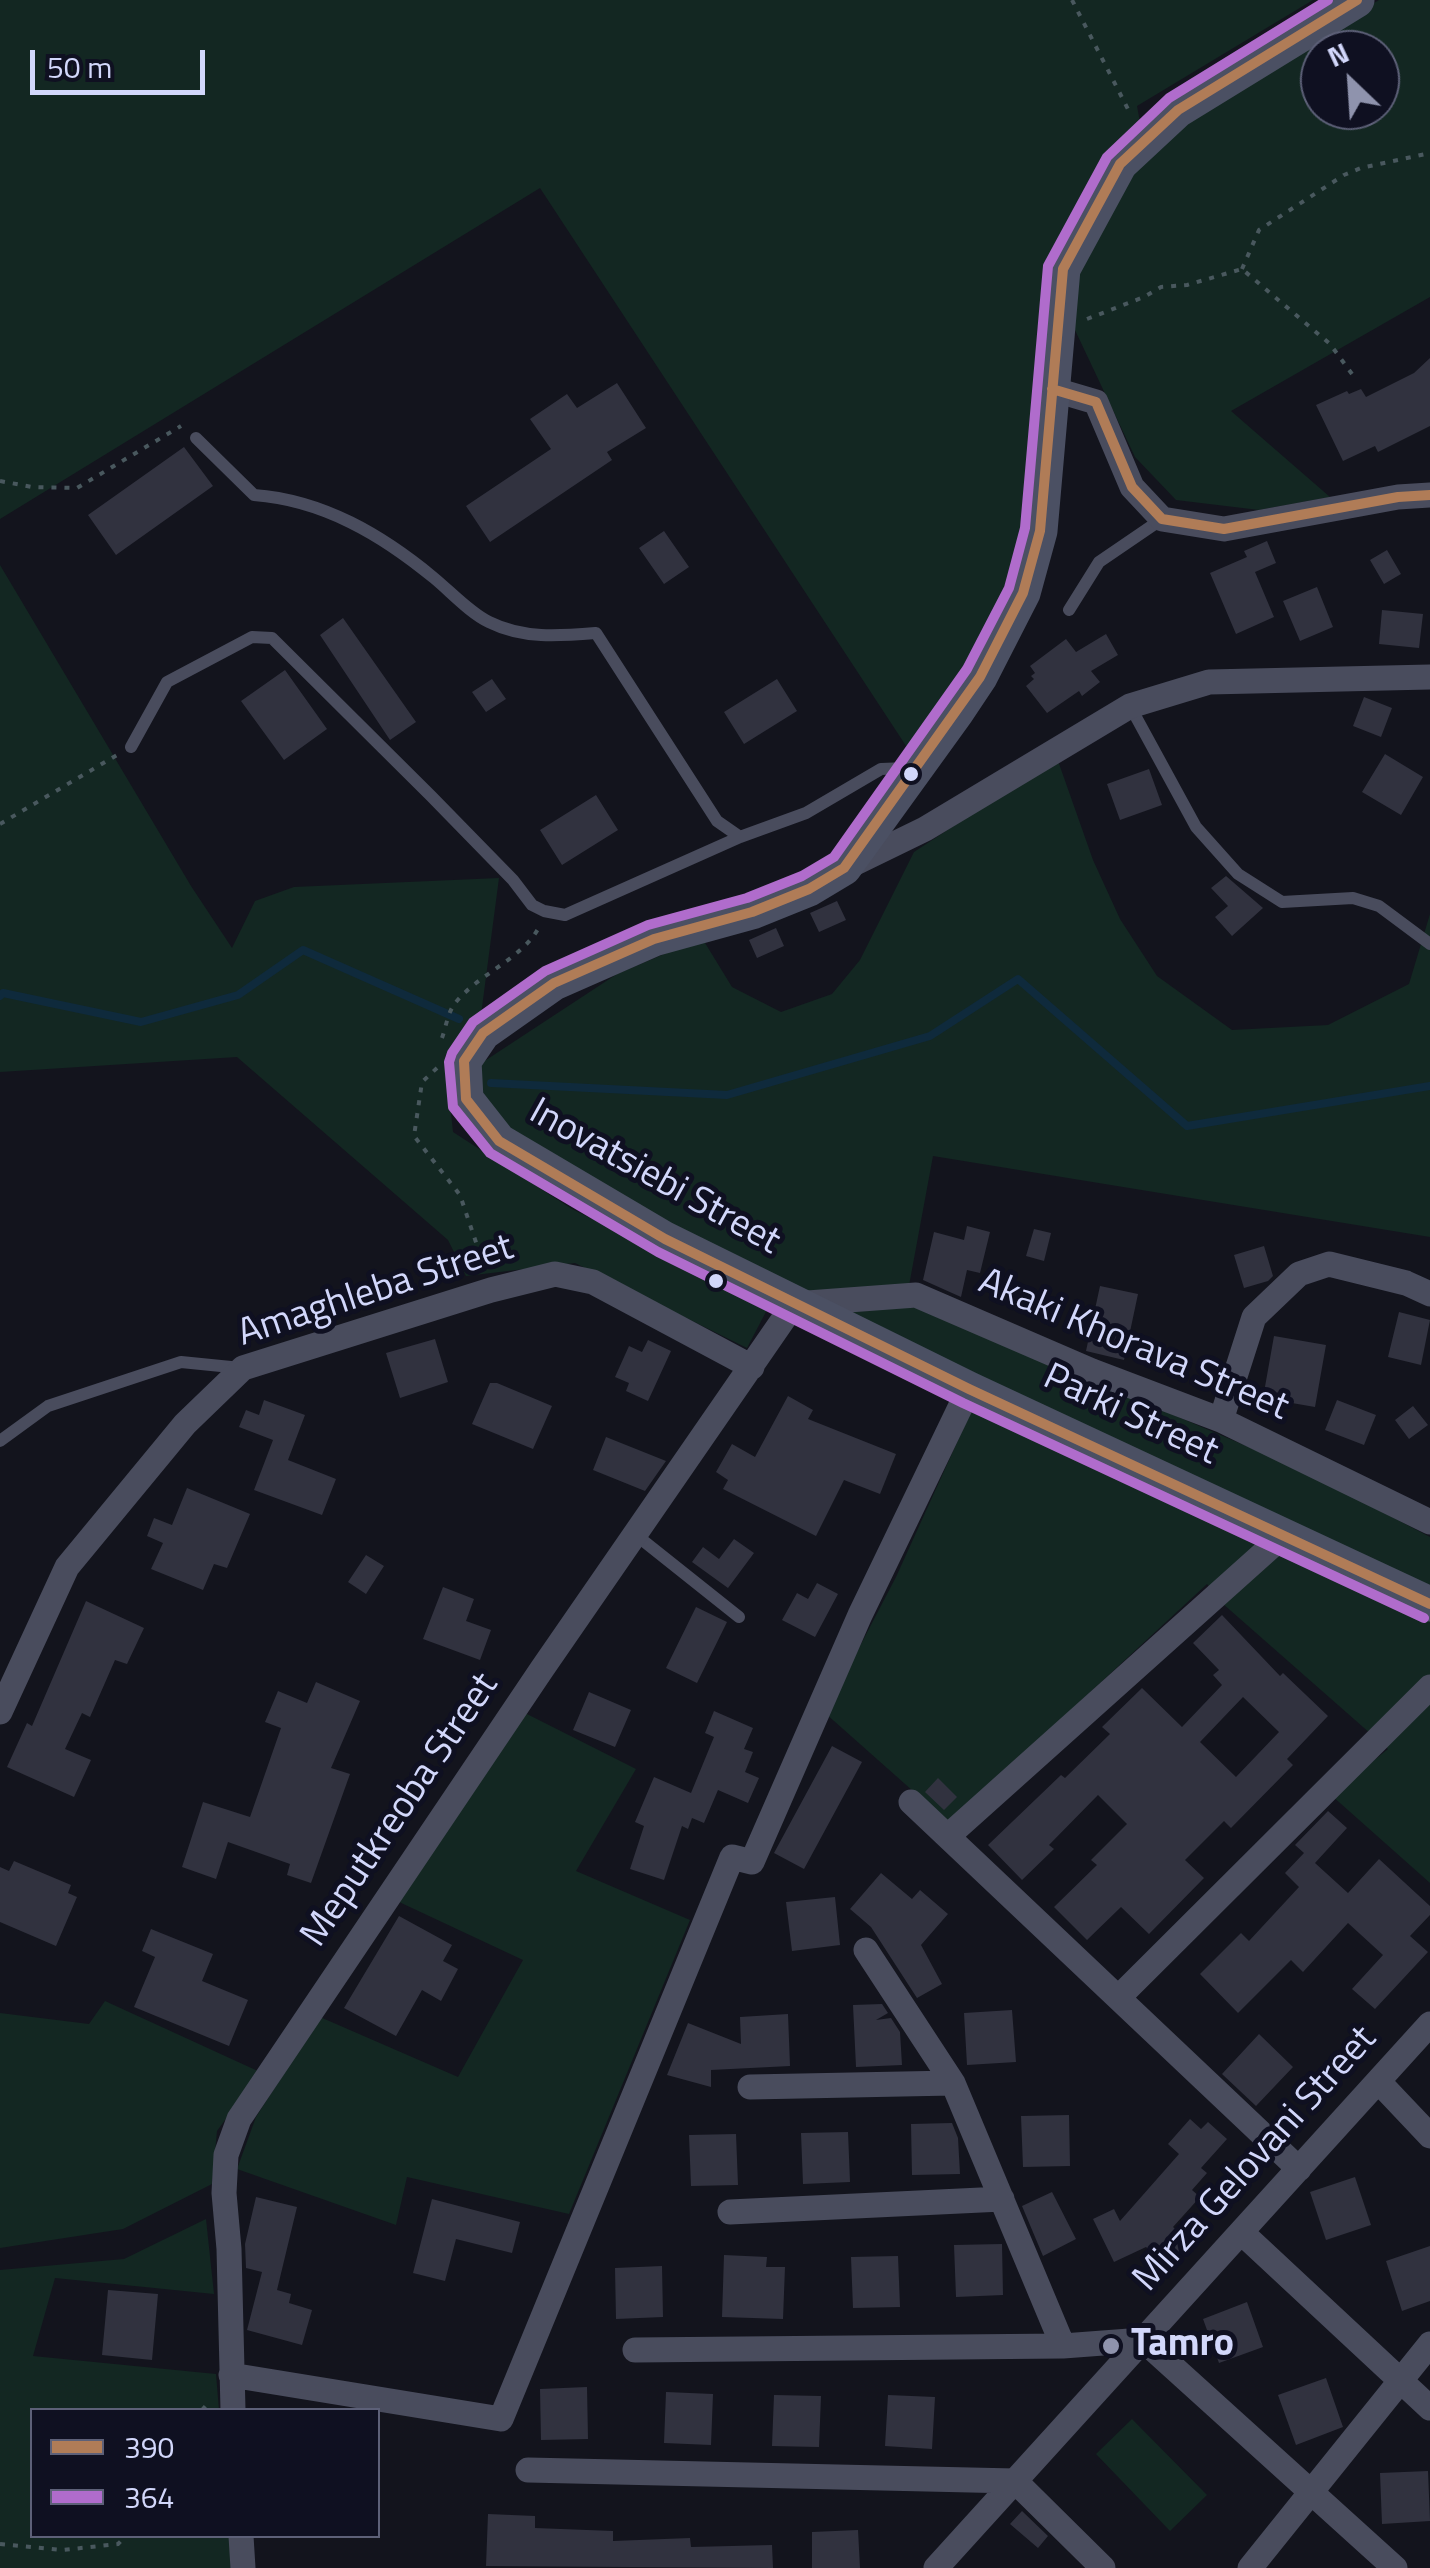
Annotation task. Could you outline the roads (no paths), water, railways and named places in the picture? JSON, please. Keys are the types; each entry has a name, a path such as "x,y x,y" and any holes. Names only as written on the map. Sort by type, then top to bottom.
{"street":[{"name":"Inovatsiebi Street","path":"794,1304 665,1239 499,1142 466,1098 464,1061 483,1034 554,983 654,939 752,912 808,889 844,868 920,767 980,676 1023,592 1040,531 1063,269 1120,164 1178,110 1358,0"},
{"path":"1052,388 1096,402 1132,487 1162,519 1224,530 1430,495"},
{"path":"844,868 925,828 1130,706 1209,682 1430,677"},
{"path":"1221,1420 1254,1317 1299,1274 1329,1264 1406,1283 1430,1294"},
{"name":"Amaghleba Street","path":"0,1712 66,1567 185,1424 243,1368 492,1290 556,1274 593,1282 752,1367"},
{"name":"Akaki Khorava Street","path":"794,1304 916,1295 1221,1420 1430,1522"},
{"name":"Meputkreoba Street","path":"234,2408 224,2193 226,2155 239,2119 794,1304"},
{"name":"Parki Street","path":"794,1304 1430,1604"},
{"path":"231,2375 500,2420 732,1857 752,1862 860,1615 969,1389"},
{"path":"948,1836 1284,1535"},
{"path":"1119,1997 1430,1687"},
{"path":"911,1802 1299,2169"},
{"path":"866,1950 953,2083 1063,2346"},
{"name":"Mirza Gelovani Street","path":"936,2568 1430,2024"},
{"path":"1378,2081 1430,2136"},
{"path":"750,2087 953,2083"},
{"path":"730,2212 1002,2199"},
{"path":"1241,2232 1430,2408"},
{"path":"635,2350 1063,2346 1143,2340 1394,2568"},
{"path":"1250,2568 1430,2344"},
{"path":"528,2470 1015,2481 1103,2568"},
{"path":"241,2538 243,2568"}],"lane":[{"path":"196,438 254,495 278,497 349,520 407,556 488,622 543,637 596,633 717,821 740,837"},
{"path":"1069,610 1099,562 1162,519"},
{"path":"131,747 166,682 252,637 272,638 431,796 532,905 565,915 740,837 806,813 882,769 920,767"},
{"path":"1130,706 1196,827 1238,874 1282,902 1353,898 1378,906 1430,944"},
{"path":"0,1441 48,1406 182,1362 243,1368"},
{"path":"636,1535 739,1618"}],"waterway":[{"path":"0,996 3,993 141,1022 238,995 303,950 459,1019"},
{"path":"491,1083 727,1095 930,1036 1018,979 1187,1126 1430,1086"}],"place":[{"name":"Tamro","path":"1111,2346"}]}
